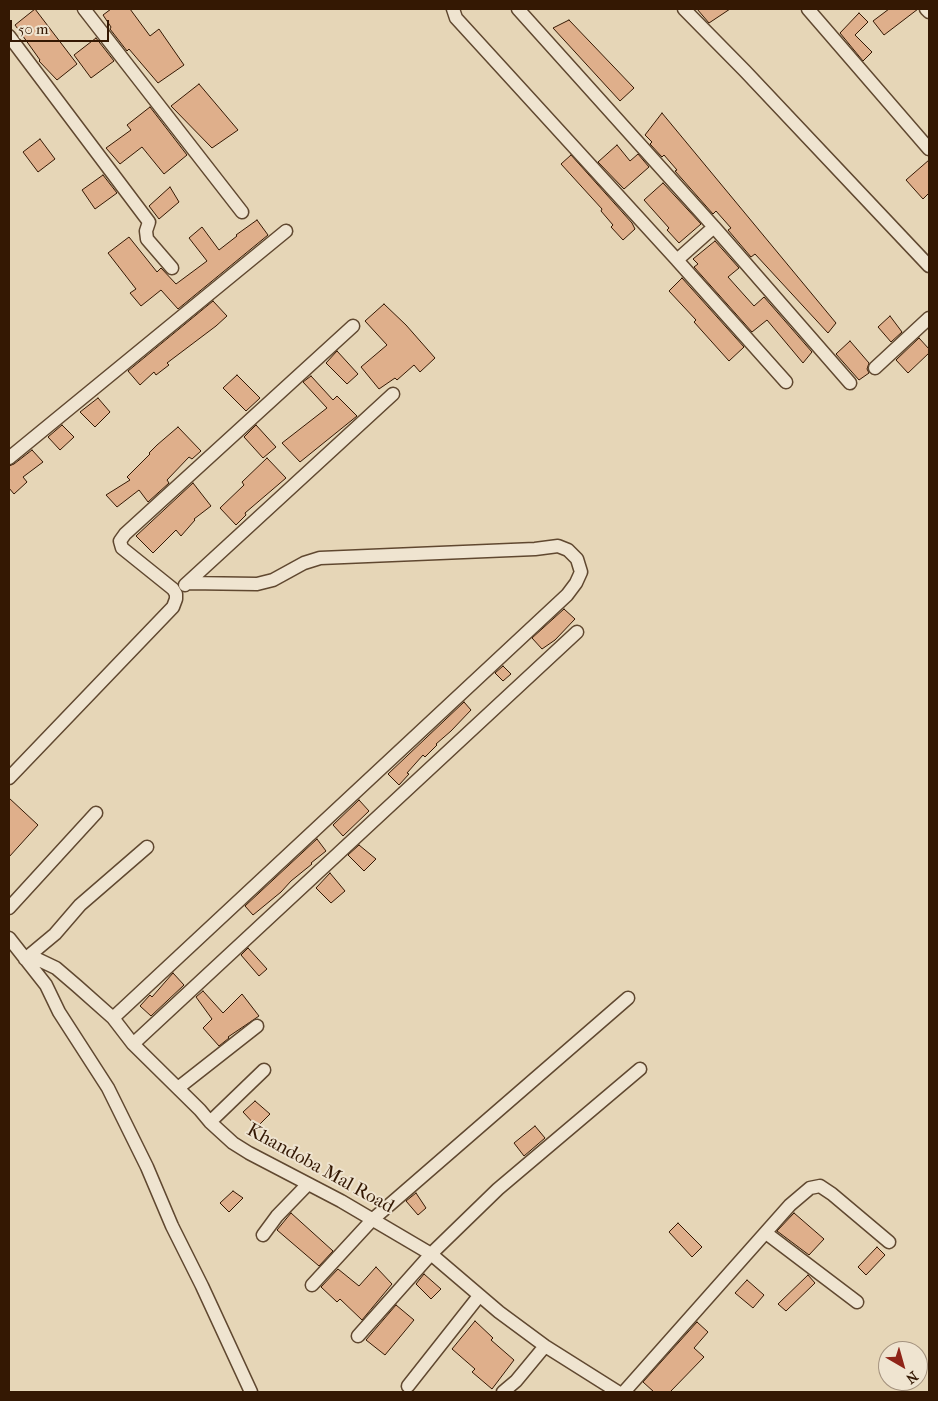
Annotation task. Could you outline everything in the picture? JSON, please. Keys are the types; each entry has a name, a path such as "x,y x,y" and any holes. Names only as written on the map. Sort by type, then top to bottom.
{"street":[{"path":"84,9 242,212"},
{"path":"453,9 456,18 786,382"},
{"path":"518,9 714,227 850,383"},
{"path":"684,9 929,266"},
{"path":"808,9 929,149"},
{"path":"926,9 929,12"},
{"path":"9,36 149,222 146,231 147,239 172,268"},
{"path":"677,260 714,227"},
{"path":"9,458 286,231"},
{"path":"876,368 929,318"},
{"path":"9,778 172,607 176,599 173,589 122,548 120,541 125,534 353,326"},
{"path":"176,594 393,394"},
{"path":"113,1018 567,595 576,583 580,572 577,558 568,550 558,546 320,558 273,580 257,584 188,583"},
{"path":"133,1044 578,632"},
{"path":"9,908 96,813"},
{"path":"25,959 56,934 80,905 147,847"},
{"path":"10,942 46,986 60,1012 108,1088 147,1167 172,1226 251,1392"},
{"name":"Khandoba Mal Road","path":"25,959 35,958 56,968 113,1018 133,1044 233,1143 431,1254 479,1296 545,1346 610,1390"},
{"path":"312,1285 372,1220 628,998"},
{"path":"178,1088 257,1026"},
{"path":"358,1336 431,1254 498,1190 640,1069"},
{"path":"210,1122 264,1070"},
{"path":"263,1234 277,1216 308,1184"},
{"path":"624,1392 790,1205 810,1188 820,1186 846,1205 889,1242"},
{"path":"766,1233 857,1302"},
{"path":"408,1386 479,1296"},
{"path":"503,1392 516,1381 545,1346"}],"building":[{"path":"35,9 77,64 57,80 39,61 15,25"},
{"path":"111,9 130,9 150,36 159,29 184,65 158,83 129,49 127,51 110,29 111,27 103,15"},
{"path":"697,9 730,9 709,23"},
{"path":"889,9 918,9 884,35 873,21"},
{"path":"859,13 868,22 855,35 872,52 863,61 840,33"},
{"path":"569,20 634,88 620,101 553,28"},
{"path":"96,38 114,61 91,78 74,55"},
{"path":"199,84 238,130 212,148 171,106"},
{"path":"150,107 187,155 164,174 142,147 120,164 106,148 131,130 127,125"},
{"path":"662,113 836,323 828,333 755,254 751,257 728,230 731,228 716,211 713,214 675,171 677,170 664,155 662,157 650,144 652,142 645,135"},
{"path":"40,139 55,159 38,172 23,152"},
{"path":"617,145 630,161 638,154 649,167 624,189 598,162"},
{"path":"571,155 632,223 635,229 623,240 611,227 613,225 601,211 602,209 561,164"},
{"path":"929,160 929,193 923,199 906,180"},
{"path":"103,175 117,193 95,209 82,190"},
{"path":"663,183 701,224 679,243 667,230 669,228 644,200"},
{"path":"170,187 179,202 159,219 149,206"},
{"path":"257,220 268,235 178,309 161,290 141,306 130,293 136,289 108,253 129,237 157,272 161,268 176,284 207,261 189,238 202,227 219,250"},
{"path":"715,241 739,268 728,277 754,306 764,297 812,352 803,363 767,320 752,332 694,267 698,264 693,259"},
{"path":"682,278 744,347 729,361 694,322 696,320 669,291"},
{"path":"213,301 227,316 167,363 169,365 156,375 154,372 140,385 128,371"},
{"path":"384,304 406,325 435,358 420,372 414,365 397,380 395,378 379,389 361,367 387,345 365,321"},
{"path":"890,316 902,332 891,342 878,327"},
{"path":"919,338 929,349 929,353 908,373 896,360"},
{"path":"850,341 869,363 867,369 869,373 859,380 836,354"},
{"path":"337,351 358,374 347,384 326,363"},
{"path":"237,375 260,398 246,411 223,388"},
{"path":"311,376 333,400 337,396 357,416 300,462 282,443 327,408 303,382"},
{"path":"98,398 110,412 95,427 80,412"},
{"path":"62,425 74,437 60,450 48,437"},
{"path":"256,425 276,447 263,458 244,437"},
{"path":"178,427 201,451 192,459 189,457 167,480 169,483 148,502 139,490 117,507 106,495 130,480 127,477 157,445"},
{"path":"32,450 43,462 23,477 27,482 14,494 9,488 9,466"},
{"path":"267,458 286,478 245,513 246,515 236,525 220,508 244,485 242,482"},
{"path":"193,483 211,506 194,519 181,536 176,530 153,553 136,536"},
{"path":"564,609 575,619 555,640 542,649 532,638"},
{"path":"503,666 511,674 503,681 495,673"},
{"path":"464,702 471,710 425,757 423,755 399,785 388,774"},
{"path":"9,798 38,825 9,857"},
{"path":"359,800 369,811 343,836 333,825"},
{"path":"317,839 326,851 253,915 245,906"},
{"path":"359,845 376,859 364,871 348,855"},
{"path":"330,873 345,891 331,903 316,888"},
{"path":"248,948 267,969 259,976 241,955"},
{"path":"173,973 184,985 151,1016 140,1006 150,995 152,997"},
{"path":"203,991 223,1013 242,994 259,1016 228,1037 219,1046 203,1028 212,1019 196,997"},
{"path":"255,1101 270,1114 257,1127 243,1112"},
{"path":"535,1126 545,1138 524,1156 514,1143"},
{"path":"233,1191 243,1198 229,1212 220,1203"},
{"path":"416,1193 426,1208 418,1215 406,1201"},
{"path":"291,1213 333,1251 319,1266 277,1230"},
{"path":"794,1213 824,1239 809,1255 777,1231"},
{"path":"678,1223 702,1247 692,1257 669,1232"},
{"path":"877,1247 885,1255 866,1275 858,1267"},
{"path":"376,1267 392,1284 362,1320 340,1299 337,1302 321,1287 338,1269 359,1286"},
{"path":"424,1274 441,1289 431,1299 416,1284"},
{"path":"808,1275 815,1283 786,1311 778,1304"},
{"path":"747,1280 764,1295 753,1308 735,1293"},
{"path":"396,1305 414,1320 385,1355 366,1340"},
{"path":"475,1321 493,1338 491,1340 514,1360 492,1389 472,1372 475,1369 452,1349"},
{"path":"697,1322 708,1332 694,1348 704,1357 670,1392 654,1392 643,1382"}]}
